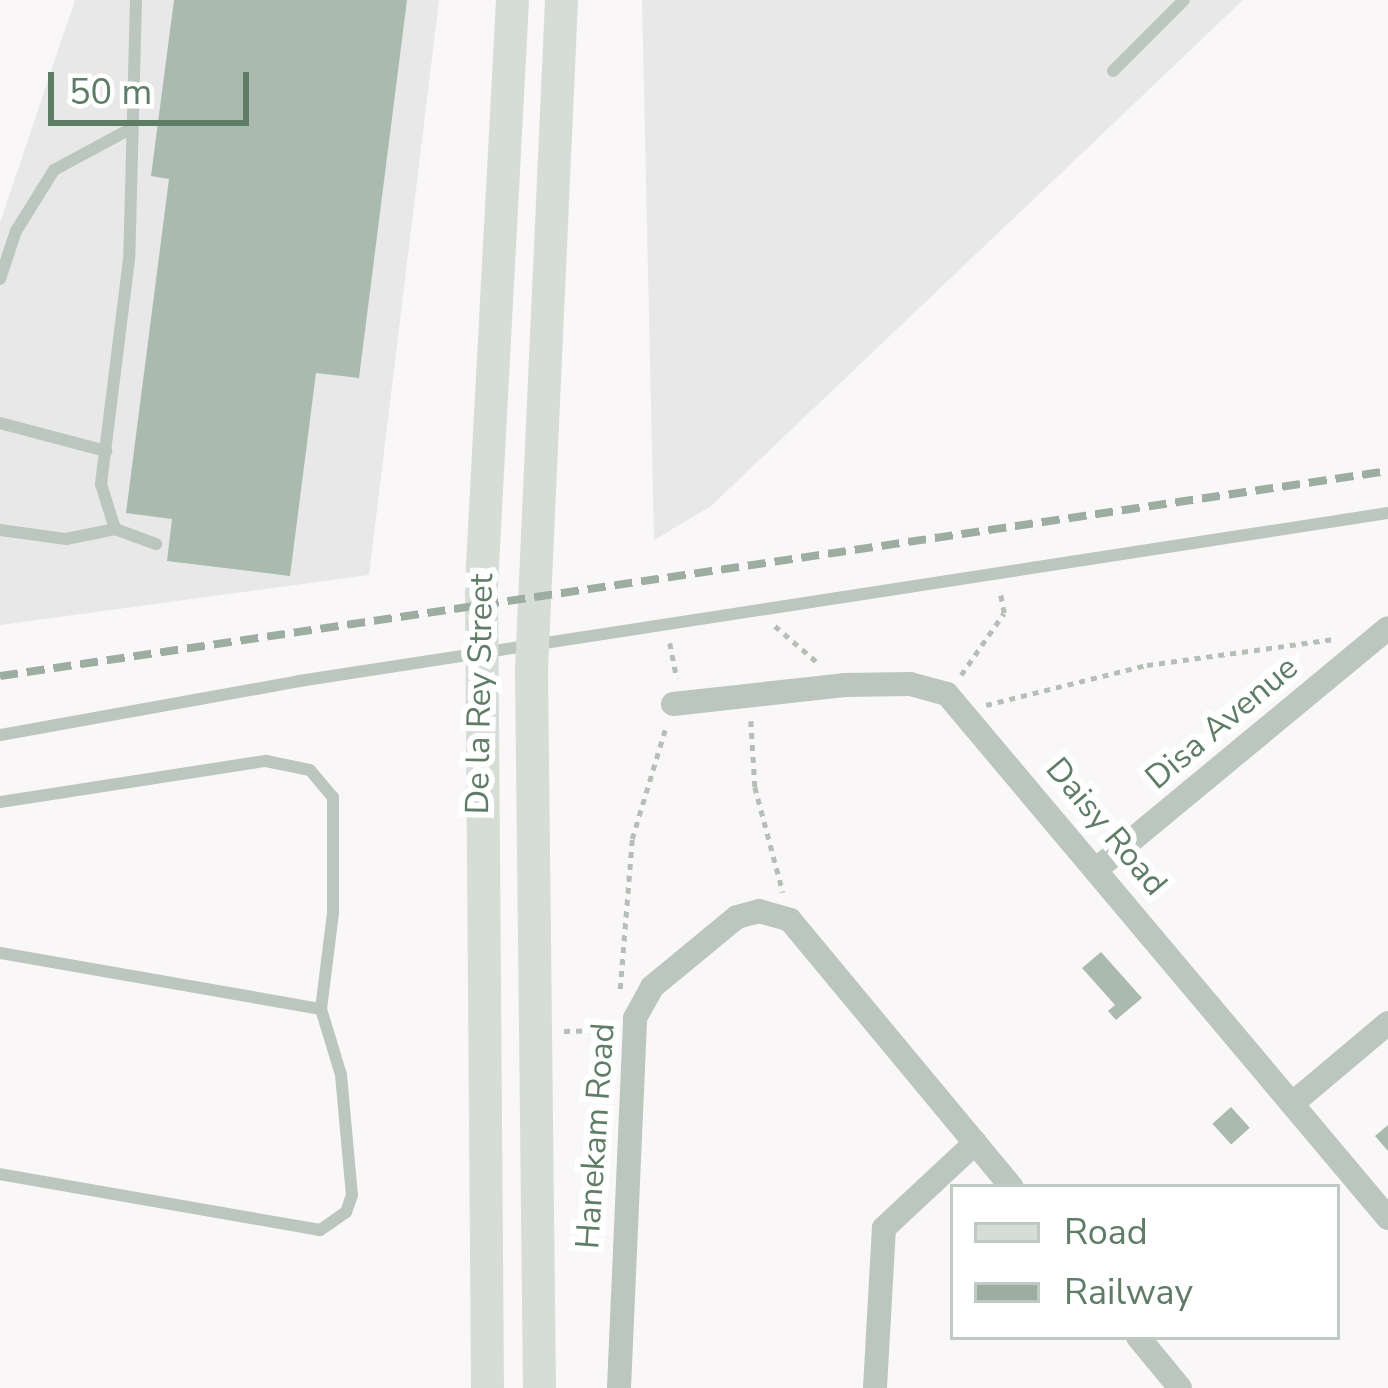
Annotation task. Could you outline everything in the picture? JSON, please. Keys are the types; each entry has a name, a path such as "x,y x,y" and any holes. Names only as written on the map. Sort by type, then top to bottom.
{"main road":[{"name":"De la Rey Street","path":"487,1388 479,678 512,0"},
{"name":"De la Rey Street","path":"539,1388 531,669 561,0"}],"street":[{"name":"Disa Avenue","path":"1098,868 1388,629"},
{"path":"673,704 844,685 910,684 957,702"},
{"name":"Daisy Road","path":"957,702 1388,1218"},
{"name":"Hanekam Road","path":"619,1388 629,1002 736,917 759,910 790,920"},
{"path":"790,920 1009,1184"},
{"path":"1292,1103 1388,1023"},
{"path":"875,1388 884,1228 975,1143"},
{"path":"1140,1340 1180,1388"}],"lane":[{"path":"115,530 103,506 129,259 136,0"},
{"path":"1112,71 1184,0"},
{"path":"0,279 16,231 54,170 132,128"},
{"path":"0,423 106,451"},
{"path":"0,735 1388,513"},
{"path":"0,530 66,538 115,530 156,544"},
{"path":"0,802 266,761 310,770 333,797 332,929 321,1009 341,1076 352,1195 346,1212 320,1231 0,1174"},
{"path":"0,953 321,1009"}],"path":[{"path":"957,702 1004,613 996,576"},
{"path":"758,612 844,685"},
{"path":"560,1031 614,1029 629,1002 632,838 673,704 678,668 664,626"},
{"path":"957,702 1147,665 1388,629"},
{"path":"749,695 755,787 790,920"}],"shaded area":[{"path":"75,0 439,0 369,575 0,625 0,223"},
{"path":"642,0 1243,0 711,506 654,540"}],"building":[{"path":"174,0 407,0 359,378 316,373 290,576 167,561 172,519 126,513 169,179 151,176"},
{"path":"1101,952 1142,998 1116,1020 1108,1011 1115,1005 1082,968"},
{"path":"1231,1107 1250,1128 1231,1145 1212,1124"},
{"path":"1388,1125 1388,1151 1375,1136"}],"railway":[{"path":"0,676 1388,471"}]}
